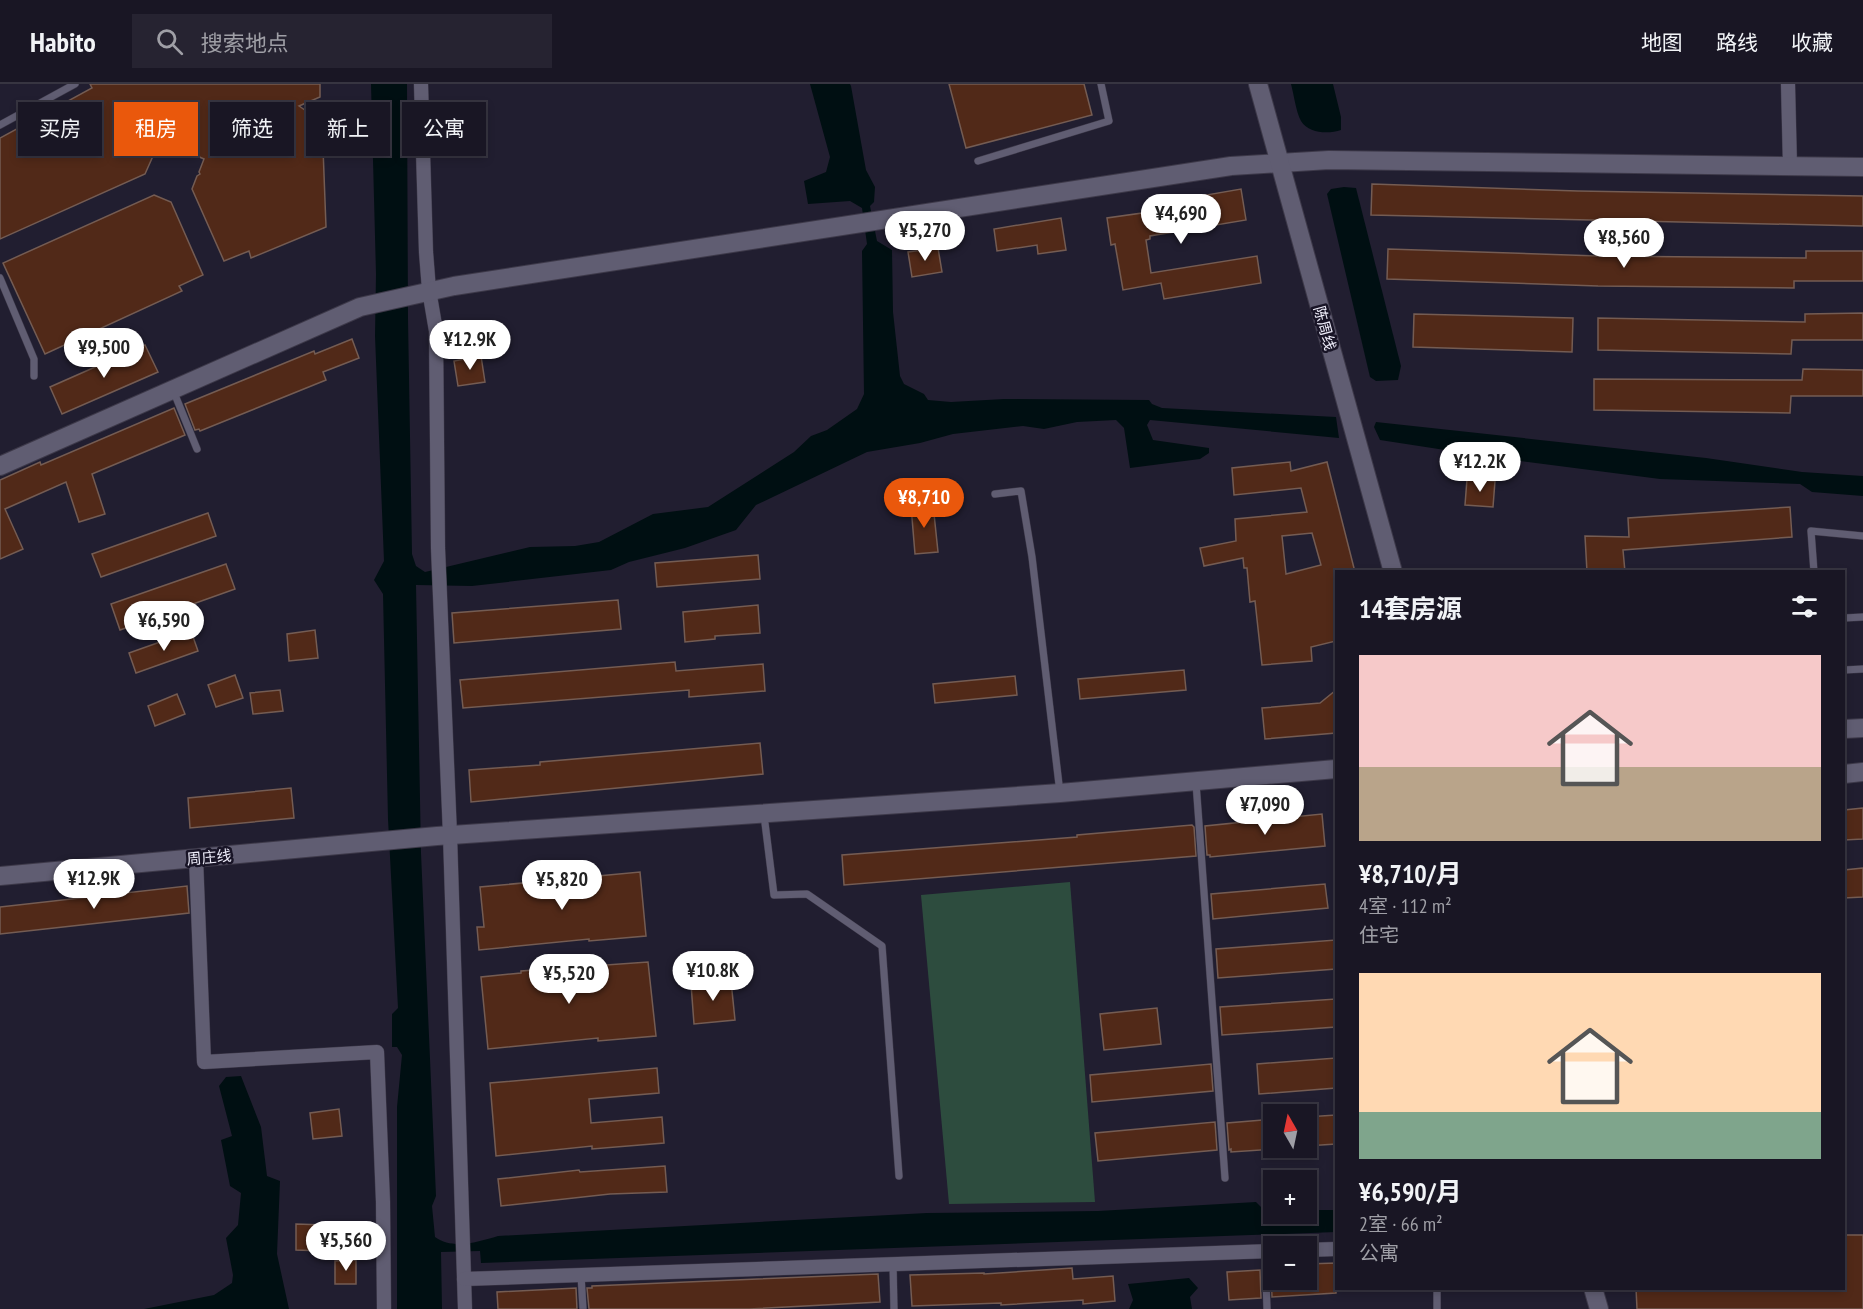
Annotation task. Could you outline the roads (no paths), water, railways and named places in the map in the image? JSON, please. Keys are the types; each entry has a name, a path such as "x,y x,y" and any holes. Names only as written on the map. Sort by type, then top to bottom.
{"street":[{"path":"421,84 424,291 436,331 443,836 465,1309"},
{"name":"陈周线","path":"1258,84 1392,570"},
{"path":"1788,84 1790,166"},
{"path":"0,466 360,307 424,291 1230,165 1329,160 1863,167"},
{"path":"1845,729 1863,728"},
{"name":"周庄线","path":"0,876 443,836 1060,793 1335,769"},
{"path":"1845,774 1863,772"},
{"path":"196,858 204,1062 377,1052 383,1202 384,1309"},
{"path":"1317,1250 1335,1249"},
{"path":"464,1279 1263,1252"},
{"path":"1594,1290 1599,1309"}],"lane":[{"path":"0,125 75,84"},
{"path":"978,161 1109,121 1101,84"},
{"path":"0,278 34,359 34,376"},
{"path":"173,389 197,449"},
{"path":"995,494 1021,491 1032,557 1060,793"},
{"path":"1814,570 1811,531 1863,536"},
{"path":"1845,618 1863,617"},
{"path":"1845,670 1863,669"},
{"path":"1196,782 1225,1178"},
{"path":"764,813 774,895 807,894 882,946 899,1176"},
{"path":"893,1264 894,1309"},
{"path":"581,1275 583,1309"},
{"path":"1267,1309 1268,1290"},
{"path":"1437,1290 1437,1309"}]}
